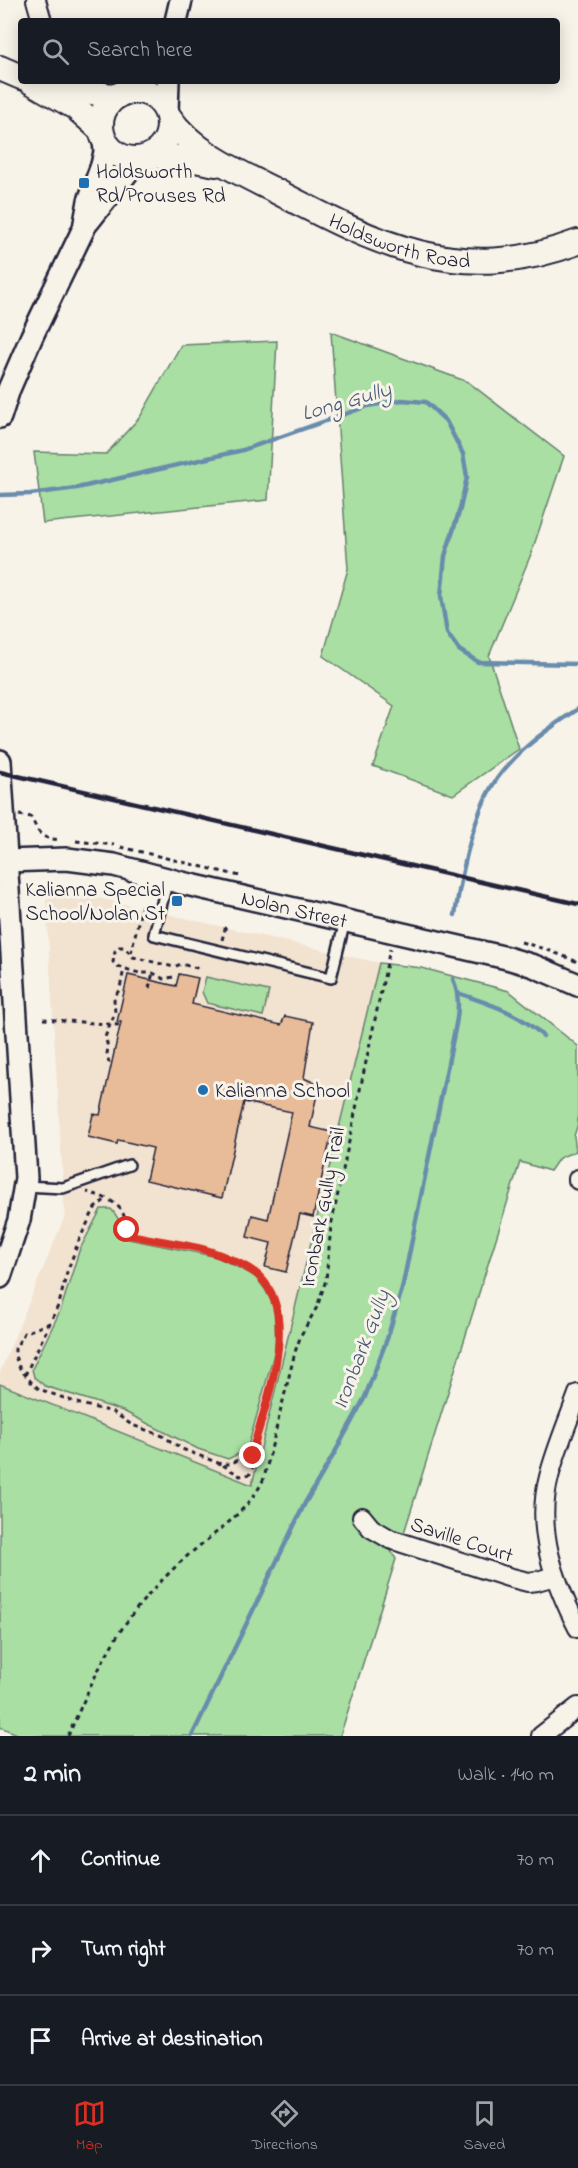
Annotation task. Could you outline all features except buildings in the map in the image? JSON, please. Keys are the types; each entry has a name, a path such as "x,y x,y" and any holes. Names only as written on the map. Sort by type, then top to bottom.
{"main road":[{"path":"0,66 18,73"},
{"path":"41,84 75,107 103,135 110,148 118,155 128,158 144,158 159,150 166,140 170,129 168,115 162,103 155,96 132,89 82,90 56,84"},
{"path":"103,135 104,111 109,103 132,89"},
{"name":"Holdsworth Road","path":"168,115 179,132 187,139 230,168 380,242 451,260 500,260 543,253 578,242"},
{"name":"Holdsworth Road","path":"144,158 184,158 230,168"}],"street":[{"path":"36,0 41,18"},
{"path":"177,18 181,0"},
{"path":"168,84 168,115"},
{"path":"84,228 89,201 102,165 103,135"},
{"path":"0,417 9,389 32,336 84,228 144,158"},
{"path":"0,761 2,827 6,861 25,1186 14,1238 0,1277"},
{"name":"Nolan Street","path":"6,861 83,860 114,865 507,958 534,966 578,985"},
{"path":"578,1394 553,1463 546,1490 545,1530 555,1576 578,1628"},
{"name":"Saville Court","path":"362,1517 371,1528 390,1539 508,1577 528,1582 555,1576"},
{"path":"540,1736 578,1707"}],"lane":[{"path":"168,879 154,935 331,978 345,920"},
{"path":"25,1186 68,1187 129,1165"}],"path":[{"path":"130,955 142,905"},
{"name":"Ironbark Gully Trail","path":"68,1736 92,1682 128,1621 144,1600 189,1554 242,1509 258,1490 264,1478 295,1352 301,1335 317,1307 326,1280 333,1216 394,932"},
{"path":"173,977 160,978 153,973 139,973 124,969 114,964 115,951 119,946 124,946 133,957 174,967 181,964 201,969"},
{"path":"109,1063 105,1037 115,1013 114,999 120,988 124,969"},
{"path":"149,988 153,973"},
{"path":"43,1019 119,1024"},
{"path":"50,1323 24,1333 15,1348 15,1356 25,1375 39,1389 54,1396 113,1412 132,1425 163,1436 182,1449 221,1464 240,1476 250,1474 253,1467 253,1449 277,1362 278,1310 270,1292 260,1277 245,1267 219,1256 198,1248 130,1235 123,1214 118,1207 106,1198 68,1187"},
{"path":"25,1375 59,1304 67,1272 79,1240 95,1208 106,1198"},
{"path":"221,1464 230,1464 239,1460 253,1449"}],"shaded area":[{"name":"Kalianna School","path":"59,889 379,963 253,1485 0,1384 0,1372 65,1216 46,900"}],"green space":[{"path":"331,332 468,382 564,456 531,554 489,656 519,749 453,795 373,766 394,706 323,656 348,569"},
{"path":"277,341 268,500 43,523 34,452 106,454 140,417 181,345"},
{"path":"379,963 422,968 509,991 578,1046 578,1124 574,1136 576,1151 559,1158 550,1171 520,1162 403,1536 388,1546 396,1559 340,1736 22,1736 0,1727 0,1384 252,1485"},
{"path":"206,977 269,991 263,1016 207,1003 202,992"},
{"path":"101,1209 111,1209 129,1239 218,1257 255,1276 265,1289 275,1308 276,1347 247,1450 228,1459 198,1449 123,1411 45,1386 34,1377 32,1369 61,1309 79,1251"}],"waterway":[{"name":"Long Gully","path":"0,495 77,488 243,450 368,406 402,400 426,402 446,421 463,454 467,477 460,509 445,556 441,596 447,633 459,650 478,662 578,664"},
{"name":"Ironbark Gully","path":"455,915 473,831 492,786 520,753 542,734 578,709"},
{"name":"Ironbark Gully","path":"192,1736 305,1503 365,1397 387,1339 402,1289 456,1024 458,1002 453,979"},
{"path":"458,993 514,1015 543,1036"}],"railway":[{"path":"0,772 578,904"}],"place":[{"name":"Holdsworth Rd/Prouses Rd","path":"84,183"},
{"name":"Kalianna Special School/Nolan St","path":"177,901"},
{"name":"Kalianna School","path":"203,1090"}],"route":[{"path":"127,1230 130,1235 198,1248 245,1267 260,1277 270,1292 278,1310 277,1362 253,1456"}]}
